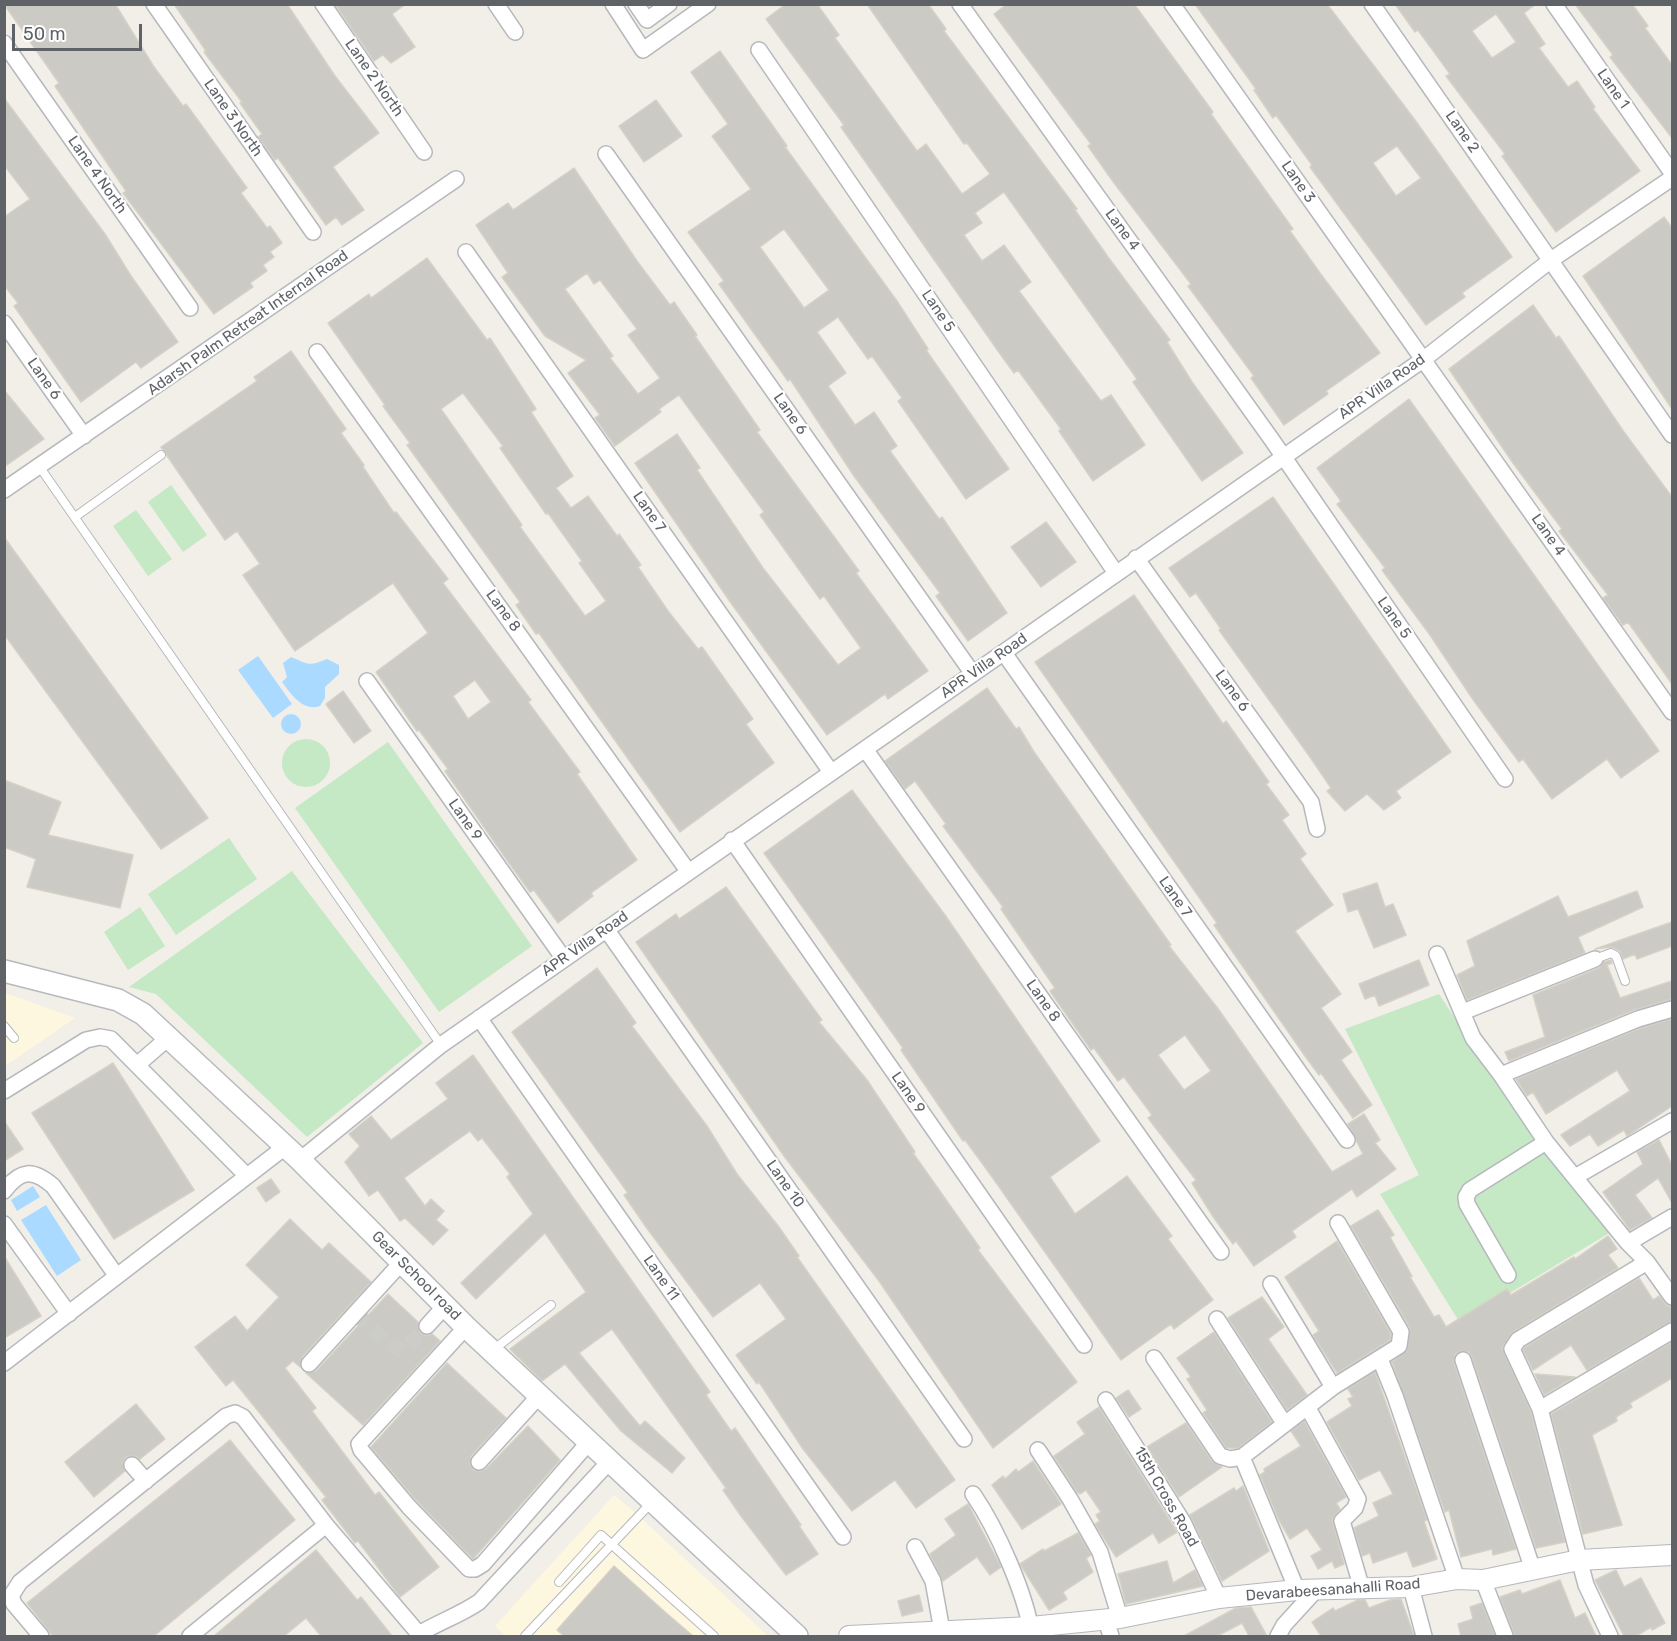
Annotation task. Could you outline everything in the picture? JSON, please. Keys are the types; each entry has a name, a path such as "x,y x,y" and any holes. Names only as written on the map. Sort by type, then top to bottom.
{"main road":[{"name":"Gear School road","path":"4,971 118,1000 143,1014 292,1153 491,1351 797,1636"}],"street":[{"name":"Lane 3 North","path":"154,4 313,232"},
{"name":"Lane 2 North","path":"323,4 424,152"},
{"path":"496,4 514,32"},
{"path":"613,4 643,50 708,4"},
{"path":"636,4 647,20 669,4"},
{"name":"Lane 4","path":"960,4 1283,457"},
{"name":"Lane 3","path":"1172,4 1424,359"},
{"name":"Lane 2","path":"1372,4 1551,260"},
{"name":"Lane 1","path":"1554,4 1672,176"},
{"name":"Lane 4 North","path":"4,43 190,308"},
{"name":"Lane 5","path":"759,50 1116,573"},
{"name":"Lane 6","path":"606,154 973,674"},
{"name":"APR Villa Road","path":"4,1363 247,1176 292,1153 732,840 1424,359 1551,260 1672,176"},
{"name":"Adarsh Palm Retreat Internal Road","path":"10,486 456,179"},
{"name":"Lane 7","path":"466,252 831,772"},
{"path":"1551,260 1672,435"},
{"name":"Lane 6","path":"4,323 84,436"},
{"name":"Lane 8","path":"317,352 688,871"},
{"name":"Lane 4","path":"1424,359 1672,712"},
{"name":"Lane 5","path":"1283,457 1505,779"},
{"name":"Lane 6","path":"1136,558 1311,802 1317,830"},
{"name":"Lane 7","path":"1004,653 1347,1140"},
{"name":"Lane 9","path":"367,681 564,959"},
{"name":"Lane 8","path":"865,749 1221,1252"},
{"name":"Lane 9","path":"732,840 1084,1345"},
{"name":"Lane 10","path":"606,929 964,1439"},
{"path":"1437,954 1473,1038 1546,1142 1628,1243 1647,1262 1672,1297"},
{"path":"1463,1012 1595,958"},
{"path":"1501,1075 1638,1019 1672,1009"},
{"name":"Lane 11","path":"479,1018 843,1537"},
{"path":"4,1091 86,1040 100,1037 111,1039 247,1176"},
{"path":"137,1065 168,1038"},
{"path":"1575,1177 1672,1121"},
{"path":"1508,1275 1467,1204 1466,1197 1470,1190 1546,1142"},
{"path":"4,1191 28,1173 39,1174 53,1186 116,1275"},
{"path":"1628,1243 1672,1217"},
{"path":"1154,1358 1220,1456 1230,1459 1242,1458 1333,1387 1399,1346 1401,1332 1338,1223"},
{"path":"4,1224 69,1314"},
{"path":"309,1364 402,1262"},
{"path":"1610,1636 1586,1585 1540,1409 1512,1353 1514,1345 1647,1262"},
{"path":"1271,1284 1333,1387"},
{"path":"428,1326 445,1306"},
{"path":"1216,1319 1284,1423"},
{"path":"466,1326 360,1444 361,1450 409,1507 469,1569 475,1569 483,1564 588,1442"},
{"path":"1540,1409 1672,1331"},
{"path":"1380,1359 1395,1396 1457,1579"},
{"path":"1463,1360 1533,1570"},
{"path":"479,1462 539,1396"},
{"name":"15th Cross Road","path":"1106,1400 1183,1522 1219,1598"},
{"path":"1308,1408 1358,1499 1355,1508 1343,1517 1342,1521 1362,1589"},
{"path":"41,1636 14,1604 11,1596 14,1589 226,1416 235,1413 243,1417 326,1525 418,1635 479,1602 609,1462"},
{"path":"1038,1450 1070,1499 1100,1552 1113,1625"},
{"path":"1242,1458 1306,1590 1278,1636"},
{"path":"132,1465 146,1481"},
{"path":"973,1494 986,1513 1011,1569 1032,1632"},
{"path":"190,1636 326,1525"},
{"path":"915,1547 933,1581 942,1631"},
{"name":"Devarabeesanahalli Road","path":"849,1636 908,1636 942,1631 1032,1632 1113,1625 1219,1598 1306,1590 1411,1587 1457,1579 1483,1580 1579,1560 1671,1559"},
{"path":"1483,1580 1505,1636"},
{"path":"1411,1587 1424,1636"}],"lane":[{"path":"75,517 161,455"},
{"path":"39,466 441,1046"},
{"path":"1595,958 1611,953 1616,956 1625,981"},
{"path":"4,1026 14,1038"},
{"path":"491,1351 551,1305"},
{"path":"527,1636 652,1502"},
{"path":"559,1582 601,1535 714,1636"}],"shaded area":[{"path":"5,993 75,1018 5,1066"},
{"path":"614,1495 768,1636 506,1636 495,1626"}],"green space":[{"path":"171,485 207,535 183,552 148,502"},
{"path":"136,510 172,559 148,576 113,526"},
{"path":"301,739 311,739 326,749 330,763 326,777 320,783 311,787 301,787 286,777 282,768 282,758 292,743"},
{"path":"388,742 532,946 439,1012 295,808"},
{"path":"229,838 257,879 176,935 148,894"},
{"path":"292,871 423,1043 307,1137 156,994 129,987"},
{"path":"140,907 165,946 128,970 104,932"},
{"path":"1439,994 1513,1107 1611,1232 1460,1323 1380,1194 1419,1175 1345,1029"}],"water":[{"path":"258,656 292,704 273,718 238,670"},
{"path":"291,657 308,664 327,659 339,665 339,674 325,687 325,698 320,706 303,704 282,682 287,677 283,663"},
{"path":"291,714 298,717 301,724 298,731 291,734 284,731 281,724 284,717"},
{"path":"33,1186 40,1197 17,1211 11,1200"},
{"path":"46,1205 81,1260 57,1276 21,1220"}],"building":[{"path":"4,4 115,4 154,67 183,106 186,104 247,188 241,193 267,228 270,226 282,243 270,252 274,257 263,265 267,271 250,283 253,287 214,314 123,193 126,191 55,86 59,83"},
{"path":"174,4 287,4 335,76 379,133 333,167 364,210 342,225 336,217 326,225 278,158 275,160 258,137 262,134 240,103 242,102 204,52 206,51"},
{"path":"335,4 406,4 392,14 415,47 391,63 383,55 374,61"},
{"path":"786,4 817,4 839,35 835,38 917,151 926,144 962,194 990,174 967,143 964,144 867,4 928,4 946,29 944,31 1077,209 1075,210 1108,257 1170,340 1167,342 1192,382 1243,453 1202,481 1133,382 1137,379 1004,192 975,213 982,223 964,235 982,261 1004,245 1031,282 1019,291 1101,401 1111,395 1145,445 1093,481 1059,431 1061,429 1018,370 1014,373 1003,358 841,127 844,125 766,19"},
{"path":"1007,4 1134,4 1213,112 1211,114 1293,229 1290,231 1380,353 1326,391 1328,394 1284,425 1251,378 1254,376 1188,286 1191,284 1114,183 1088,146 1091,144 994,14"},
{"path":"1195,4 1327,4 1415,120 1512,257 1462,293 1465,297 1426,325 1310,167 1312,165 1276,115 1273,118 1254,90 1256,89","holes":["1397,146 1421,178 1396,196 1373,163"]},
{"path":"1395,4 1536,4 1524,13 1545,44 1539,48 1568,87 1577,81 1595,107 1593,109 1640,171 1556,232 1502,156 1505,154 1446,76 1450,74 1418,30 1415,32","holes":["1496,14 1516,42 1492,58 1472,31"]},
{"path":"1575,4 1632,4 1648,26 1645,28 1672,65 1672,138 1610,57 1613,55"},
{"path":"720,51 787,146 785,147 897,301 928,349 926,350 1009,469 966,499 898,401 902,398 872,356 868,359 838,317 817,332 846,373 828,386 855,425 874,412 897,446 890,451 939,519 942,517 1007,613 968,641 936,596 940,593 854,476 790,379 788,381 719,284 724,281 688,232 751,189 712,136 728,124 691,72","holes":["784,229 829,290 804,308 760,247"]},
{"path":"4,98 105,234 131,276 178,342 141,368 136,362 81,402 14,306 18,303 4,285 4,217 30,199 4,165"},
{"path":"656,100 682,136 644,162 619,126"},
{"path":"574,168 637,261 670,305 674,302 760,430 757,432 859,571 856,573 928,671 888,699 885,694 827,735 731,603 635,463 677,434 700,468 697,470 763,568 838,665 861,648 824,596 820,599 760,515 764,512 679,395 659,409 661,412 615,446 595,418 600,415 568,373 586,360 545,336 502,277 508,273 476,225 508,203 513,210","holes":["587,273 594,284 600,280 637,329 628,335 660,378 638,394 610,358 613,356 565,289"]},
{"path":"1664,217 1672,228 1672,409 1583,276"},
{"path":"427,258 487,340 490,338 536,409 531,412 573,476 556,488 571,508 588,496 641,565 638,567 668,611 698,649 702,647 753,719 746,724 774,763 680,832 539,633 536,634 516,605 520,602 407,445 410,443 328,323 369,294 371,298","holes":["463,393 503,446 500,448 582,561 579,563 606,601 585,616 520,527 522,525 441,409"]},
{"path":"1533,305 1556,338 1559,336 1624,432 1672,497 1672,684 1628,622 1623,625 1603,598 1608,595 1559,531 1562,529 1513,463 1449,369"},
{"path":"291,351 346,429 341,433 394,513 396,512 448,579 443,583 531,700 528,702 580,772 577,774 637,860 591,893 593,896 558,923 534,890 530,892 445,771 448,769 419,730 417,731 376,672 428,633 393,583 295,651 243,575 260,564 237,531 225,540 161,447 257,381 254,377","holes":["475,680 491,702 468,719 453,696"]},
{"path":"4,390 44,439 4,467"},
{"path":"1409,399 1659,751 1621,778 1607,759 1552,799 1523,759 1519,762 1474,701 1430,635 1382,570 1385,568 1337,504 1341,501 1317,468"},
{"path":"1273,497 1451,752 1396,791 1401,798 1384,810 1367,794 1345,811 1327,791 1331,788 1219,630 1221,629 1196,593 1190,597 1169,568"},
{"path":"1046,522 1076,562 1041,587 1011,547"},
{"path":"4,537 208,818 161,849 4,634"},
{"path":"1134,595 1223,724 1226,721 1269,782 1266,784 1289,815 1282,820 1306,854 1300,859 1333,905 1295,931 1341,994 1321,1008 1352,1052 1341,1060 1372,1105 1353,1118 1321,1073 1319,1075 1305,1056 1214,925 1217,923 1035,662"},
{"path":"987,688 1016,729 1019,727 1034,752 1171,945 1169,946 1219,1010 1332,1172 1363,1154 1348,1124 1364,1114 1380,1140 1375,1143 1396,1169 1357,1197 1352,1189 1292,1231 1296,1237 1254,1266 1236,1241 1233,1244 1214,1218 1192,1183 1196,1180 1148,1118 1152,1115 1124,1077 1118,1081 1094,1048 1091,1050 1050,991 1055,988 1001,909 1003,907 943,826 946,824 915,781 905,789 885,761","holes":["1185,1035 1211,1071 1184,1090 1158,1055"]},
{"path":"343,691 371,731 354,743 326,704"},
{"path":"4,780 61,802 48,835 133,855 120,908 27,887 36,859 4,847"},
{"path":"852,790 945,915 1100,1141 1050,1177 1075,1214 1127,1176 1172,1236 1168,1239 1213,1300 1174,1329 1171,1324 1121,1360 990,1174 965,1140 963,1141 901,1050 903,1048 764,853"},
{"path":"1377,883 1385,907 1393,904 1406,935 1374,948 1358,909 1348,912 1343,894"},
{"path":"726,887 822,1020 819,1022 867,1080 915,1152 913,1153 980,1248 978,1250 1077,1382 993,1448 879,1281 784,1156 636,942 676,914 679,919"},
{"path":"1637,891 1643,907 1578,937 1585,953 1467,1000 1457,975 1475,966 1467,941 1558,896 1568,917"},
{"path":"1672,922 1672,946 1637,959 1635,954 1623,959 1620,951 1612,947 1595,949"},
{"path":"1419,960 1429,985 1379,1006 1375,995 1365,999 1359,984"},
{"path":"1611,960 1612,963 1607,965 1620,998 1672,981 1672,999 1634,1010 1509,1061 1505,1052 1545,1037 1533,995 1599,968 1604,962"},
{"path":"597,968 636,1023 632,1026 707,1126 737,1174 779,1227 799,1256 797,1257 955,1480 916,1508 895,1480 852,1511 803,1449 759,1382 757,1384 736,1355 786,1319 760,1283 713,1317 646,1227 624,1195 628,1193 512,1032"},
{"path":"1672,1019 1672,1106 1627,1136 1624,1130 1598,1146 1590,1134 1570,1146 1561,1135 1630,1091 1617,1070 1546,1114 1533,1092 1527,1096 1516,1079 1641,1028"},
{"path":"473,1055 710,1392 706,1395 731,1431 735,1428 801,1525 799,1526 818,1554 786,1575 741,1516 723,1490 726,1488 612,1329 579,1353 640,1426 645,1421 685,1458 672,1473 621,1431 565,1364 542,1381 510,1349 586,1292 545,1233 476,1299 461,1283 533,1214 507,1177 510,1174 482,1138 478,1141 470,1131 404,1178 425,1206 431,1199 444,1211 436,1220 448,1230 433,1245 405,1218 400,1221 378,1190 369,1196 345,1162 360,1146 349,1134 371,1116 391,1140 448,1099 436,1083"},
{"path":"113,1063 194,1190 114,1239 32,1113"},
{"path":"4,1121 23,1149 4,1161"},
{"path":"1659,1140 1672,1165 1672,1203 1658,1178 1635,1195 1652,1218 1630,1230 1603,1192 1643,1164 1637,1152"},
{"path":"271,1179 280,1192 266,1202 257,1188"},
{"path":"1378,1210 1394,1235 1390,1237 1412,1276 1410,1277 1434,1317 1439,1315 1446,1327 1507,1289 1511,1295 1574,1257 1575,1259 1608,1236 1617,1249 1608,1255 1618,1268 1513,1332 1502,1348 1531,1412 1565,1542 1536,1548 1472,1357 1469,1352 1460,1351 1455,1354 1454,1363 1516,1549 1493,1555 1492,1549 1461,1557 1449,1510 1445,1512 1392,1362 1407,1351 1410,1328 1351,1226"},
{"path":"290,1219 322,1250 329,1243 371,1282 302,1357 300,1367 293,1361 285,1368 316,1408 312,1411 375,1495 379,1492 439,1567 400,1597 358,1541 355,1543 322,1500 326,1497 233,1380 226,1386 195,1347 235,1316 247,1331 279,1297 246,1265"},
{"path":"1337,1241 1391,1334 1390,1340 1337,1373 1313,1335 1319,1331 1285,1277"},
{"path":"4,1256 41,1316 4,1338"},
{"path":"1639,1278 1653,1300 1659,1296 1667,1306 1672,1307 1672,1321 1587,1370 1571,1345 1533,1370 1523,1350 1525,1347"},
{"path":"388,1294 418,1322 420,1333 426,1336 432,1334 440,1341 363,1425 306,1373 316,1371"},
{"path":"1262,1297 1284,1327 1268,1339 1307,1395 1287,1410 1228,1318"},
{"path":"1214,1332 1272,1422 1238,1448 1226,1448 1203,1413 1207,1410 1187,1379 1191,1377 1177,1358"},
{"path":"1672,1342 1672,1378 1630,1403 1632,1407 1616,1417 1617,1421 1592,1435 1622,1525 1583,1534 1551,1414"},
{"path":"447,1363 506,1418 471,1456 470,1464 473,1470 486,1469 528,1426 560,1460 473,1559 416,1500 371,1447"},
{"path":"1375,1372 1427,1520 1424,1521 1437,1559 1413,1567 1407,1551 1373,1563 1370,1553 1362,1556 1354,1528 1379,1516 1373,1503 1393,1494 1380,1470 1359,1480 1327,1422 1352,1406 1348,1399 1353,1397 1348,1389"},
{"path":"1535,1374 1575,1377 1544,1395"},
{"path":"1128,1390 1141,1409 1129,1417 1116,1398"},
{"path":"136,1404 165,1439 140,1459 135,1456 126,1457 123,1462 125,1471 94,1497 65,1462"},
{"path":"1099,1407 1177,1532 1159,1543 1153,1533 1116,1557 1095,1524 1100,1521 1096,1515 1101,1512 1086,1490 1080,1494 1077,1492 1054,1456 1085,1434 1077,1422"},
{"path":"1304,1421 1346,1497 1336,1503 1340,1509 1332,1519 1344,1564 1335,1568 1332,1561 1318,1569 1311,1556 1322,1550 1307,1528 1290,1539 1279,1520 1260,1475 1265,1472 1264,1469 1301,1446 1291,1431"},
{"path":"1186,1423 1212,1461 1222,1467 1179,1497 1147,1447"},
{"path":"230,1440 295,1520 154,1636 53,1636 27,1603"},
{"path":"1033,1461 1061,1504 1022,1529 992,1485 1003,1476 1005,1479 1016,1469 1018,1472"},
{"path":"1243,1486 1269,1551 1222,1581 1190,1515 1234,1488 1236,1491"},
{"path":"968,1504 1001,1567 990,1575 977,1557 943,1581 930,1554 956,1535 945,1519"},
{"path":"1078,1533 1091,1555 1086,1558 1093,1572 1063,1592 1067,1599 1049,1610 1020,1564 1043,1549 1044,1551"},
{"path":"316,1550 357,1600 361,1597 392,1636 321,1636 306,1618 284,1636 214,1636"},
{"path":"1167,1561 1173,1583 1195,1570 1203,1586 1126,1604 1118,1574"},
{"path":"614,1566 693,1636 564,1636 557,1630"},
{"path":"1616,1570 1624,1587 1641,1578 1665,1623 1652,1630 1651,1627 1636,1636 1624,1636 1595,1580"},
{"path":"1560,1580 1575,1618 1585,1613 1596,1636 1515,1636 1500,1597 1520,1590 1522,1594"},
{"path":"919,1595 923,1611 902,1616 898,1601"},
{"path":"1401,1599 1414,1636 1321,1636 1312,1622 1333,1608 1335,1611 1358,1600 1365,1600 1369,1608 1390,1600"},
{"path":"1482,1603 1495,1636 1461,1636 1458,1624 1473,1619 1470,1607"},
{"path":"1251,1607 1267,1636 1249,1636 1242,1623 1217,1636 1184,1636 1236,1608"}],"tunnel":[{"path":"356,1313 387,1343 403,1351 427,1326"}]}
